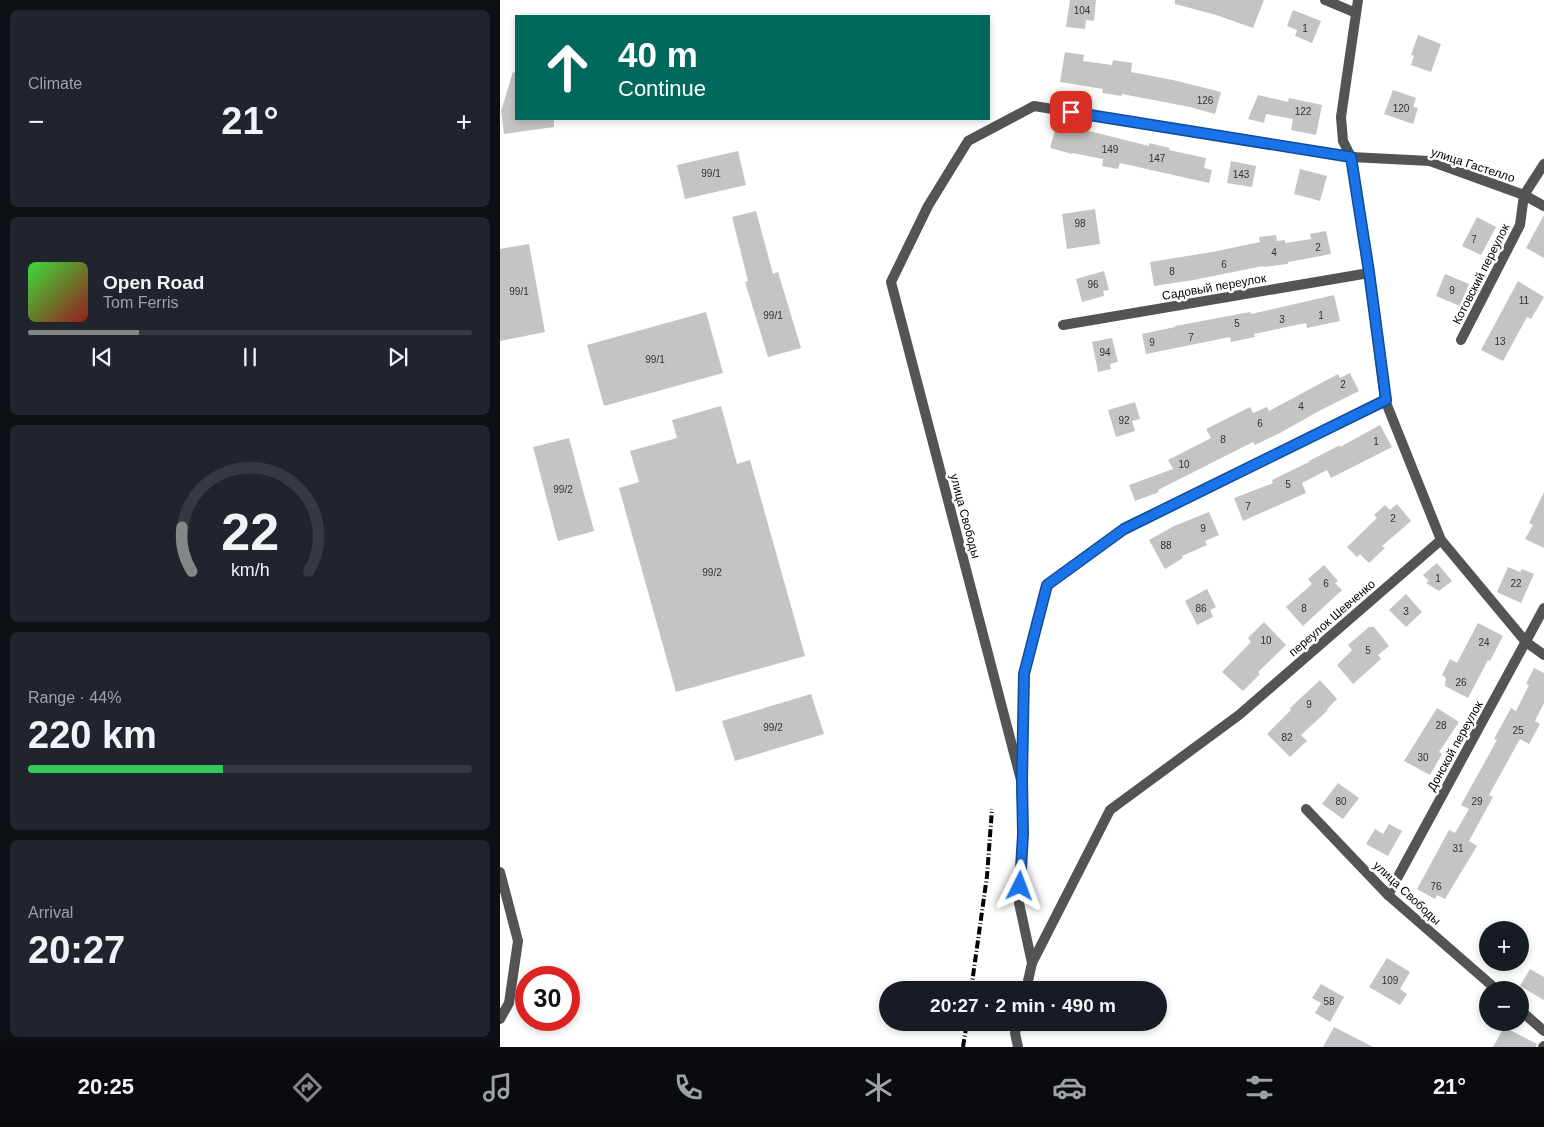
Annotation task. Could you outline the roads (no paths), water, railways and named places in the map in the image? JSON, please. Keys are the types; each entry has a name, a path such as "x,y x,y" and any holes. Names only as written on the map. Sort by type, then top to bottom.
{"street":[{"path":"1324,0 1356,13"},
{"path":"1358,0 1341,118 1343,141 1351,157 1386,400 1441,540 1526,642 1544,655"},
{"name":"улица Гастелло","path":"1034,106 1351,157 1430,161 1524,195 1544,206"},
{"name":"улица Свободы","path":"1028,981 1032,963 1019,903 1023,834 1022,780 891,282 928,206 968,141 1034,106"},
{"name":"Котовский переулок","path":"1461,340 1520,225 1524,195 1544,164"},
{"name":"Садовый переулок","path":"1063,325 1369,272"},
{"path":"1022,780 1024,674 1047,585 1124,529 1386,400"},
{"name":"переулок Шевченко","path":"1032,963 1110,810 1239,715 1441,540"},
{"name":"Донской переулок","path":"1388,895 1544,608"},
{"name":"улица Свободы","path":"1306,809 1388,895 1487,981"},
{"path":"500,872 518,940 509,1003 500,1019"},
{"path":"1529,1018 1544,1031"},
{"path":"1016,1031 1018,1047"}],"railway":[{"path":"972,981 987,876 992,809"},
{"path":"963,1047 966,1031"}]}
